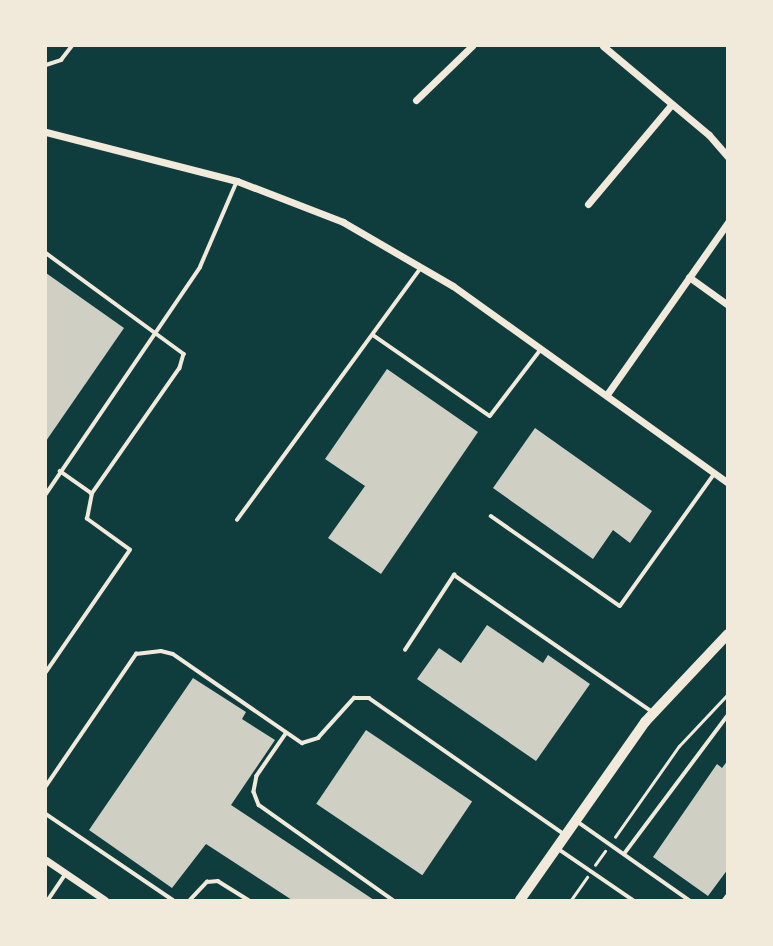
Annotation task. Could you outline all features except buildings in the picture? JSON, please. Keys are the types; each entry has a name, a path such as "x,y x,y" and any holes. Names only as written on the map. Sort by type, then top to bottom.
{"street":[{"path":"416,100 472,46"},
{"path":"603,46 709,135 727,157"},
{"path":"588,204 671,105"},
{"path":"46,135 237,181 343,222 422,266 608,393 727,483"},
{"path":"608,393 727,222"},
{"path":"689,277 727,304"},
{"path":"520,901 653,712 727,635"},
{"path":"46,860 105,901"}],"lane":[{"path":"46,65 61,60 72,46"},
{"path":"46,494 209,252 237,181"},
{"path":"46,253 182,350 183,362 92,495 87,519 130,550 46,672"},
{"path":"237,520 422,266"},
{"path":"373,335 490,416 542,348"},
{"path":"60,472 92,495"},
{"path":"491,516 620,607 715,472"},
{"path":"405,650 454,575 653,712"},
{"path":"46,786 136,654 149,651 173,654 286,734 310,743 347,703 369,698 566,835"},
{"path":"624,854 727,715"},
{"path":"286,734 257,776 254,792 259,805 393,901"},
{"path":"46,814 173,901"},
{"path":"576,820 689,901"},
{"path":"557,848 633,901"},
{"path":"48,901 66,873"},
{"path":"190,901 207,882 218,881 249,901"},
{"path":"724,901 727,895"}],"path":[{"path":"570,901 679,746 727,694"}]}
